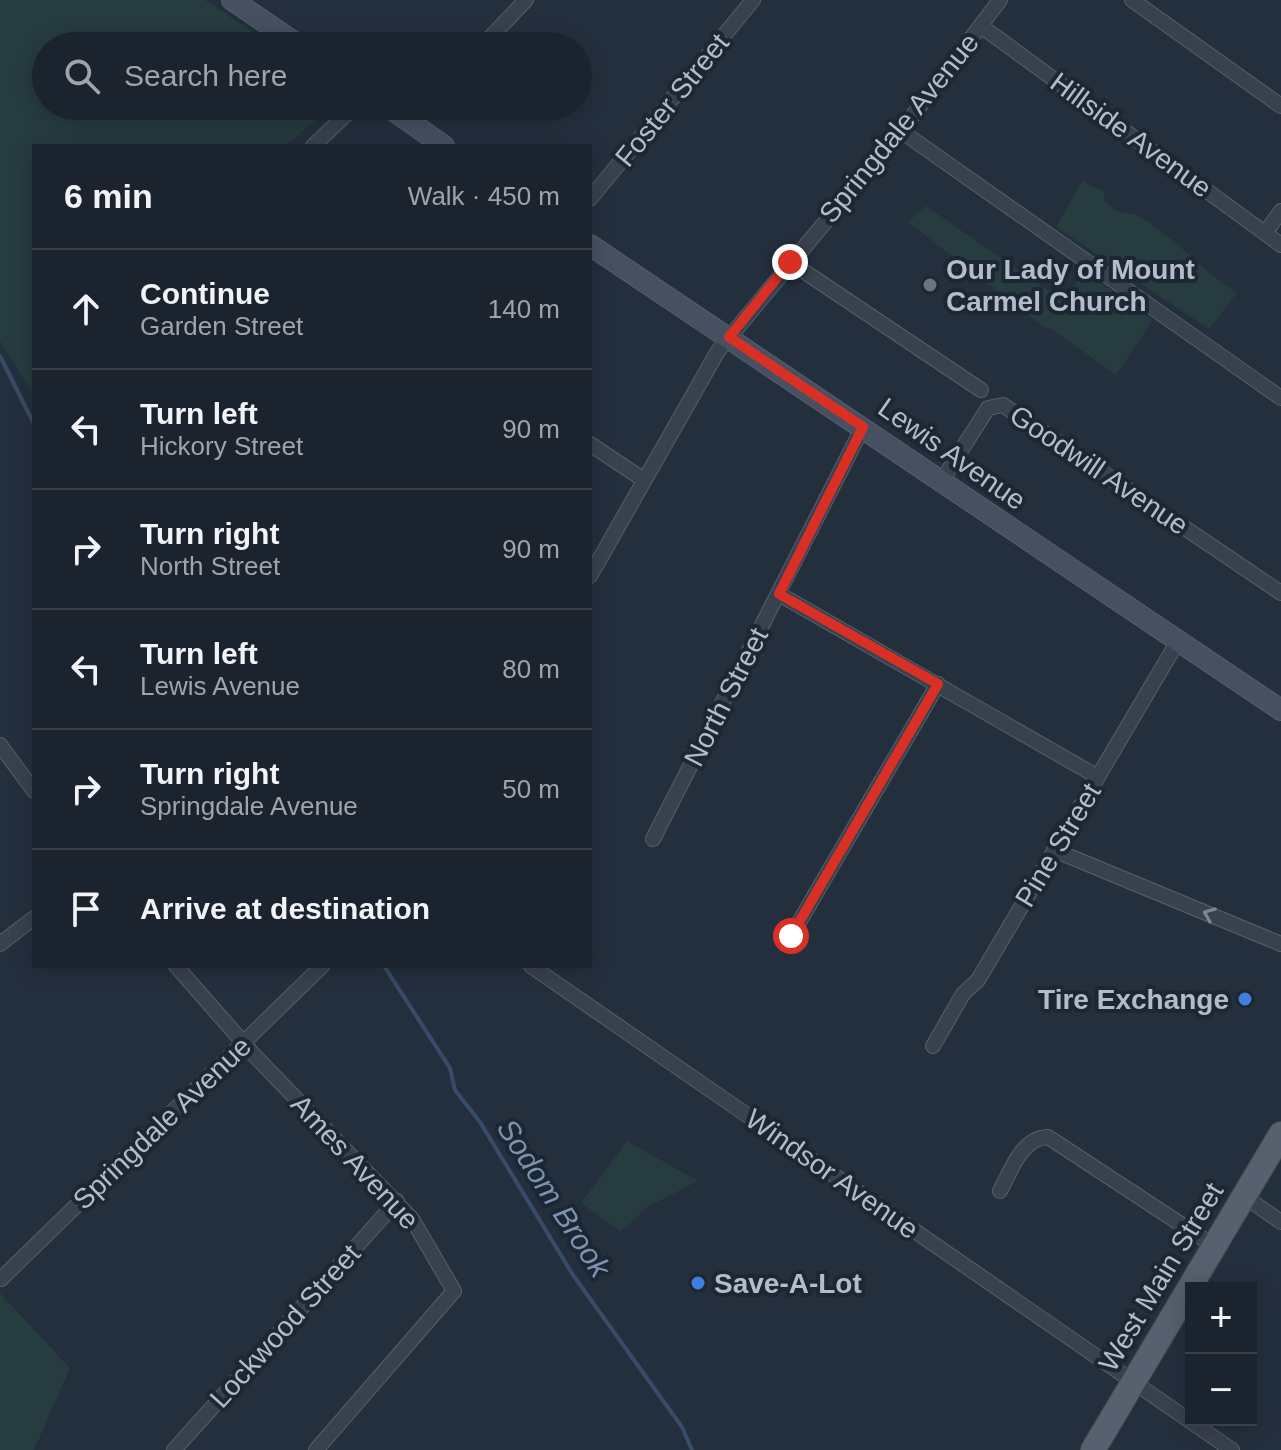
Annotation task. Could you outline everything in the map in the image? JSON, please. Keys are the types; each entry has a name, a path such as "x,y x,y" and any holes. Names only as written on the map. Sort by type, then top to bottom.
{"main road":[{"path":"232,0 279,32"},
{"path":"405,120 441,144"},
{"name":"Lewis Avenue","path":"592,246 1281,710"},
{"name":"West Main Street","path":"1093,1450 1281,1134"}],"street":[{"name":"Foster Street","path":"592,197 753,0"},
{"name":"Springdale Avenue","path":"592,572 729,337 901,131 1000,0"},
{"path":"1132,0 1281,106"},
{"path":"495,32 524,1"},
{"name":"Hillside Avenue","path":"981,26 1281,245"},
{"path":"315,144 340,120"},
{"path":"409,123 412,120"},
{"path":"901,131 1281,398"},
{"path":"1265,233 1281,211"},
{"name":"Goodwill Avenue","path":"790,262 981,390"},
{"name":"Goodwill Avenue","path":"941,482 988,408 1000,404 1281,593"},
{"name":"North Street","path":"653,839 863,427"},
{"path":"592,445 644,480"},
{"path":"779,594 1098,777"},
{"name":"Pine Street","path":"933,1046 963,994 978,980 1178,641"},
{"path":"791,936 938,684"},
{"path":"0,745 32,788"},
{"path":"1054,850 1281,944"},
{"path":"0,944 32,920"},
{"name":"Ames Avenue","path":"178,968 397,1201 426,1239 454,1291 316,1450"},
{"name":"Springdale Avenue","path":"1,1279 320,968"},
{"name":"Windsor Avenue","path":"534,968 1232,1450"},
{"path":"1000,1191 1025,1146 1048,1137 1214,1246"},
{"path":"1244,1196 1281,1222"},
{"name":"Lockwood Street","path":"174,1450 397,1201"}],"green space":[{"path":"0,0 205,0 252,32 32,32 32,120 316,120 286,144 32,144 32,393 0,341"},
{"path":"1082,181 1104,192 1104,201 1116,210 1137,215 1154,226 1237,293 1209,329 1056,227"},
{"path":"926,206 1062,300 1085,272 1153,320 1116,375 1050,328 1044,327 908,222"},
{"path":"627,1141 698,1181 647,1207 621,1232 581,1203"},
{"path":"0,1293 70,1368 34,1450 0,1450"}],"waterway":[{"name":"Sodom Brook","path":"0,356 32,420"},
{"name":"Sodom Brook","path":"385,968 450,1068 455,1090 480,1122 573,1275 682,1427 692,1450"}],"place":[{"name":"Our Lady of Mount Carmel Church","path":"930,285"},
{"name":"Tire Exchange","path":"1245,999"},
{"name":"Save-A-Lot","path":"698,1283"}],"route":[{"path":"790,262 729,337 863,427 779,594 938,684 791,936"}]}
